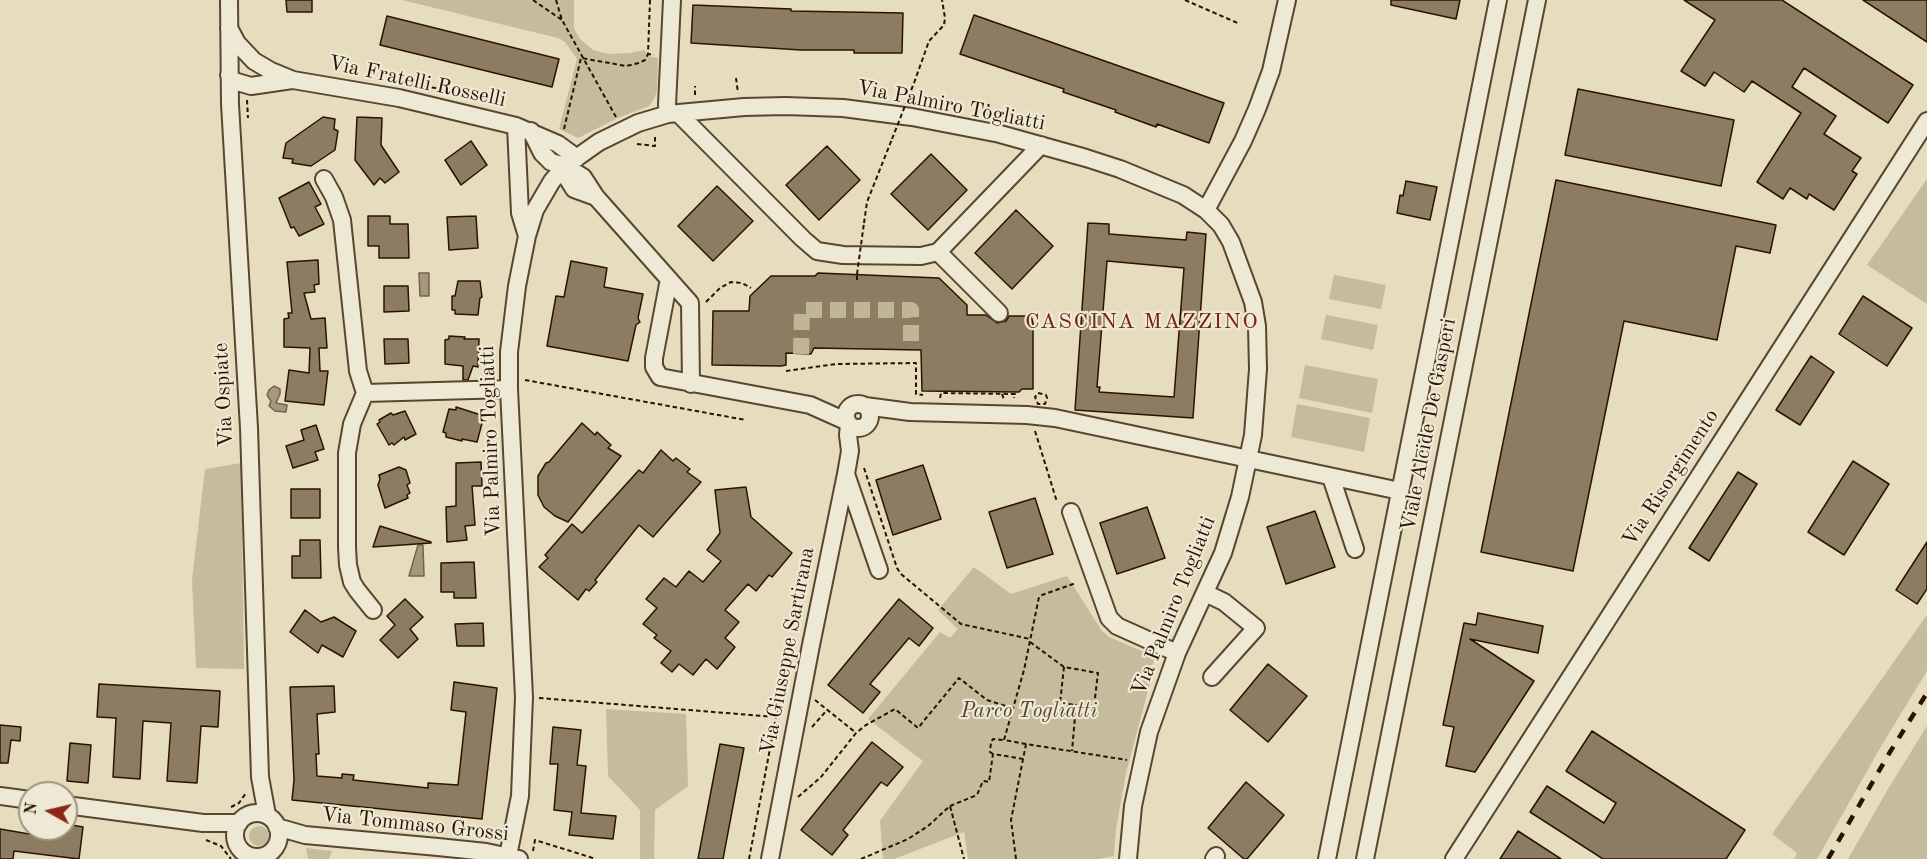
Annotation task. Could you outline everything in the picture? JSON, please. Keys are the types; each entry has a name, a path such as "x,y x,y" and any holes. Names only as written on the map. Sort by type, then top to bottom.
{"street":[{"name":"Via Ospiate","path":"229,0 229,75 249,428 255,788 270,824"},
{"path":"672,0 667,105 673,114 817,251 843,255 899,256 921,256 938,252 1041,145"},
{"path":"1206,210 1243,141 1257,109 1271,71 1287,0"},
{"name":"Viale Alcide De Gasperi","path":"1327,859 1498,0"},
{"name":"Viale Alcide De Gasperi","path":"1365,859 1537,0"},
{"name":"Via Fratelli Rosselli","path":"229,27 237,43 247,55 271,71 293,80 399,98 524,128 558,144 577,157"},
{"name":"Via Fratelli Rosselli","path":"271,71 243,69 229,75 234,81 251,86 293,80"},
{"name":"Via Palmiro Togliatti","path":"520,856 524,697 508,383 512,317 527,236 545,191 577,157 620,130 673,114 756,106 843,108 923,119 1000,134 1041,145 1141,178 1183,195 1206,210 1221,225 1231,242 1255,313 1258,369 1253,435 1231,528 1205,593 1177,653 1160,699 1142,762 1133,806 1128,859"},
{"name":"Via Risorgimento","path":"1454,859 1927,121"},
{"path":"524,128 551,162 577,157"},
{"path":"524,128 520,213 527,236"},
{"path":"542,153 545,191"},
{"path":"577,157 566,176 574,189 592,190"},
{"path":"577,157 588,169 592,190 690,303 692,308 691,384"},
{"path":"324,179 334,197 342,220 358,370 365,393 352,424 347,453 348,565 352,582 373,610"},
{"path":"938,252 999,313"},
{"path":"669,279 654,367 660,377 773,396 810,405 857,424 910,412"},
{"path":"365,393 508,383"},
{"path":"810,405 835,403 910,412 1027,415 1055,418 1400,491"},
{"path":"857,424 869,413 859,405"},
{"name":"Via Giuseppe Sartirana","path":"770,859 857,424"},
{"path":"846,474 879,570"},
{"path":"1331,477 1355,549"},
{"path":"1064,507 1109,618 1117,626 1177,653"},
{"path":"1205,593 1224,602 1256,628 1212,677"},
{"path":"0,796 18,798"},
{"path":"78,807 237,829"},
{"path":"245,816 270,824 270,852 263,858 244,853 238,845 237,829 245,816"},
{"name":"Via Tommaso Grossi","path":"270,824 305,835 520,856"}],"path":[{"path":"533,0 562,21"},
{"path":"556,0 562,21 618,121"},
{"path":"582,58 626,66 645,60 648,54 650,0"},
{"path":"857,280 867,202 929,41 944,25 942,0"},
{"path":"1185,0 1240,24"},
{"path":"648,54 661,55"},
{"path":"563,133 582,58"},
{"path":"736,78 737,89"},
{"path":"408,84 454,91 456,98"},
{"path":"987,116 989,102"},
{"path":"637,144 655,146 655,139"},
{"path":"715,293 724,284 735,281 751,288"},
{"path":"786,371 836,364 916,363 916,394 924,396"},
{"path":"508,383 746,420"},
{"path":"932,397 940,398 940,393 1015,394"},
{"path":"1035,435 1064,507"},
{"path":"862,464 901,574 961,624 1030,640 1064,667 1098,673 1094,706 1060,703 1064,667"},
{"path":"1004,740 1024,670 1039,597 1076,583"},
{"path":"749,859 790,645 811,645"},
{"path":"791,802 821,777 856,733 895,709 918,728 959,678 987,700 1012,708"},
{"path":"524,697 776,717"},
{"path":"813,699 856,733"},
{"path":"1072,751 1076,705"},
{"path":"806,734 827,710"},
{"path":"861,859 908,838 928,826 950,806 977,795 983,781 989,782 993,739 1131,760"},
{"path":"1016,859 1011,820 1026,744"},
{"path":"993,754 1023,759"},
{"path":"230,807 239,803 255,788"},
{"path":"950,806 963,859"},
{"path":"520,856 535,840 596,859"}],"green space":[{"path":"402,0 574,0 574,28 579,38 593,50 609,54 645,50 648,56 658,58 657,91 649,106 620,117 578,138 559,129 577,59 565,42 558,38"},
{"path":"1927,179 1927,304 1867,265"},
{"path":"1334,275 1386,285 1381,309 1329,299"},
{"path":"1326,315 1378,325 1373,350 1321,339"},
{"path":"1305,365 1378,379 1372,413 1299,398"},
{"path":"1297,404 1370,418 1364,452 1291,437"},
{"path":"241,463 244,669 196,668 192,580 205,469"},
{"name":"Parco Togliatti","path":"974,567 1011,594 1067,576 1102,631 1109,637 1151,655 1154,659 1150,683 1126,773 1116,829 1114,856 1099,859 968,859 964,832 894,859 883,859 880,821 923,761 868,719 940,632 950,638 958,629 938,610"},
{"path":"1927,615 1927,671 1817,859 1794,859 1797,853 1772,834"},
{"path":"606,709 686,714 688,786 655,810 654,859 640,859 640,810 608,776"},
{"path":"1927,726 1927,859 1848,859 1888,789"},
{"path":"259,826 266,829 269,836 266,843 259,846 252,843 249,836 252,829"},
{"path":"306,848 332,851 329,859 308,859"}],"shaded area":[{"path":"419,273 429,273 429,296 420,296"},
{"path":"274,386 280,389 276,403 287,405 286,412 275,411 269,406 271,401 267,395"},
{"path":"418,545 423,545 424,576 409,576"}],"building":[{"path":"286,0 312,0 312,12 287,12"},
{"path":"1391,0 1460,0 1456,19 1391,5"},
{"path":"1684,0 1782,0 1913,85 1888,123 1804,68 1792,87 1836,116 1824,134 1861,158 1852,171 1857,174 1834,210 1809,194 1807,199 1790,188 1783,199 1757,182 1801,113 1752,81 1744,92 1714,72 1705,86 1681,71 1715,20"},
{"path":"1863,0 1927,0 1927,42"},
{"path":"693,5 791,9 791,11 903,13 902,53 854,53 854,50 801,50 691,43"},
{"path":"974,15 1224,103 1209,143 1157,124 1156,127 1115,112 1116,110 1063,92 1064,89 960,54"},
{"path":"387,16 559,59 552,87 380,45"},
{"path":"1578,89 1734,120 1721,186 1565,155"},
{"path":"323,117 335,119 334,129 338,131 335,150 311,166 292,163 293,159 283,158 286,143"},
{"path":"357,117 382,118 381,145 399,172 385,183 380,178 374,185 355,160"},
{"path":"471,141 487,165 461,185 445,160"},
{"path":"827,146 860,180 819,220 786,185"},
{"path":"931,154 967,190 928,230 891,194"},
{"path":"1556,180 1776,225 1770,253 1736,246 1717,340 1624,321 1573,571 1481,552"},
{"path":"1406,181 1437,187 1430,220 1397,213 1400,195 1403,196"},
{"path":"309,182 321,204 315,207 324,224 299,236 294,227 291,228 279,198"},
{"path":"717,186 753,221 713,261 678,226"},
{"path":"1016,210 1053,246 1012,289 975,253"},
{"path":"368,216 390,216 390,224 408,224 409,258 379,258 379,246 368,246"},
{"path":"476,216 478,248 449,250 447,217"},
{"path":"1088,223 1109,224 1109,234 1186,240 1187,232 1206,234 1193,418 1075,410","holes":["1107,261 1184,268 1174,397 1099,392 1100,387 1097,387"]},
{"path":"318,260 319,284 314,285 315,292 304,293 311,319 325,318 327,348 319,348 320,371 328,371 324,405 285,401 289,370 309,373 310,348 284,347 284,319 289,318 288,313 292,313 287,262"},
{"path":"571,261 607,268 604,287 643,294 638,318 640,322 636,325 628,361 547,346 556,296 564,297"},
{"path":"818,273 939,278 967,305 967,315 986,315 997,323 1006,321 1009,316 1031,316 1033,323 1033,389 1022,389 1019,392 922,391 921,350 814,348 811,354 786,353 786,365 781,366 712,365 713,311 749,311 750,296 771,276 815,276"},
{"path":"458,281 480,281 482,297 478,315 455,314 455,310 452,310 452,296 455,296"},
{"path":"384,286 408,286 409,311 384,312"},
{"path":"1863,296 1912,328 1887,366 1839,334"},
{"path":"449,336 479,339 478,367 473,366 468,380 463,380 463,366 445,364 445,340 449,339"},
{"path":"384,339 408,339 409,363 385,364"},
{"path":"1811,356 1834,372 1800,425 1776,410"},
{"path":"456,407 484,416 477,442 446,437 446,433 443,432 449,409 456,410"},
{"path":"405,411 416,434 405,440 404,437 394,445 392,443 389,445 377,424 379,420 391,413 393,415"},
{"path":"582,423 595,435 597,432 611,445 608,448 621,456 568,522 555,516 544,507 538,495 538,476 546,463"},
{"path":"316,425 324,449 315,452 318,460 293,468 286,446 304,440 301,430"},
{"path":"661,450 673,461 676,458 690,469 687,472 701,482 653,537 639,525 595,580 597,582 589,591 586,589 578,600 539,567 548,558 545,555 572,524 582,533 639,470 643,473"},
{"path":"1853,461 1889,484 1844,555 1808,532"},
{"path":"481,462 482,486 472,486 475,525 465,526 467,540 447,542 446,507 456,506 456,463"},
{"path":"923,465 941,519 893,535 876,480"},
{"path":"399,467 406,470 410,493 407,495 408,498 385,508 378,485 379,475"},
{"path":"1738,472 1757,484 1709,561 1689,548"},
{"path":"746,487 751,517 792,553 772,577 769,575 756,591 748,584 725,610 739,622 725,638 735,647 717,669 706,659 693,675 679,664 672,672 661,663 671,651 654,638 657,635 643,624 657,608 646,599 664,578 676,587 689,571 703,582 721,561 707,550 720,533 715,490"},
{"path":"291,489 320,489 320,518 291,518"},
{"path":"1035,498 1053,554 1007,568 989,512"},
{"path":"1147,507 1165,558 1117,574 1100,523"},
{"path":"1315,511 1335,567 1286,584 1267,527"},
{"path":"380,526 431,542 431,543 373,547"},
{"path":"300,540 320,540 321,578 292,578 292,556 300,556"},
{"path":"1927,542 1927,589 1917,604 1896,590"},
{"path":"474,562 476,598 454,598 454,592 441,592 441,563"},
{"path":"405,599 423,617 410,629 418,639 398,658 380,640 395,625 387,616"},
{"path":"899,599 933,628 919,646 909,638 870,684 880,692 863,713 828,685"},
{"path":"305,610 321,622 334,617 356,631 343,657 322,645 318,653 290,632"},
{"path":"1478,613 1543,626 1538,653 1470,639 1534,681 1475,772 1446,766 1454,727 1443,725 1464,623 1476,625"},
{"path":"483,623 484,646 457,646 455,624"},
{"path":"1268,664 1307,696 1268,742 1230,710"},
{"path":"454,682 497,688 482,819 292,800 294,780 290,687 334,686 335,712 317,714 319,754 316,754 317,776 342,778 342,774 354,775 353,780 428,788 428,783 458,785 466,712 451,710"},
{"path":"99,684 220,691 218,727 201,726 197,783 167,781 171,723 143,721 140,779 113,777 116,718 97,717"},
{"path":"0,725 21,727 20,741 11,740 8,763 0,763"},
{"path":"553,727 581,730 577,765 586,766 581,813 616,816 613,839 569,835 572,812 554,810 558,764 550,764"},
{"path":"1592,731 1745,830 1726,859 1603,859 1530,812 1547,786 1604,823 1616,803 1566,771"},
{"path":"872,742 903,767 887,786 881,782 843,830 848,835 832,855 801,830"},
{"path":"70,743 91,745 88,783 67,781"},
{"path":"720,744 744,748 723,859 698,859"},
{"path":"1246,782 1284,815 1247,859 1244,859 1208,828"},
{"path":"78,826 83,827 79,859 14,851 13,859 0,859 0,829 18,832 18,841 78,841"},
{"path":"1518,831 1561,859 1500,859"}],"tunnel":[{"path":"801,354 802,310 911,310 911,349"}],"railway":[{"path":"1828,859 1927,693"}],"district":[{"name":"CASCINA MAZZINO","path":"1142,322"}]}
